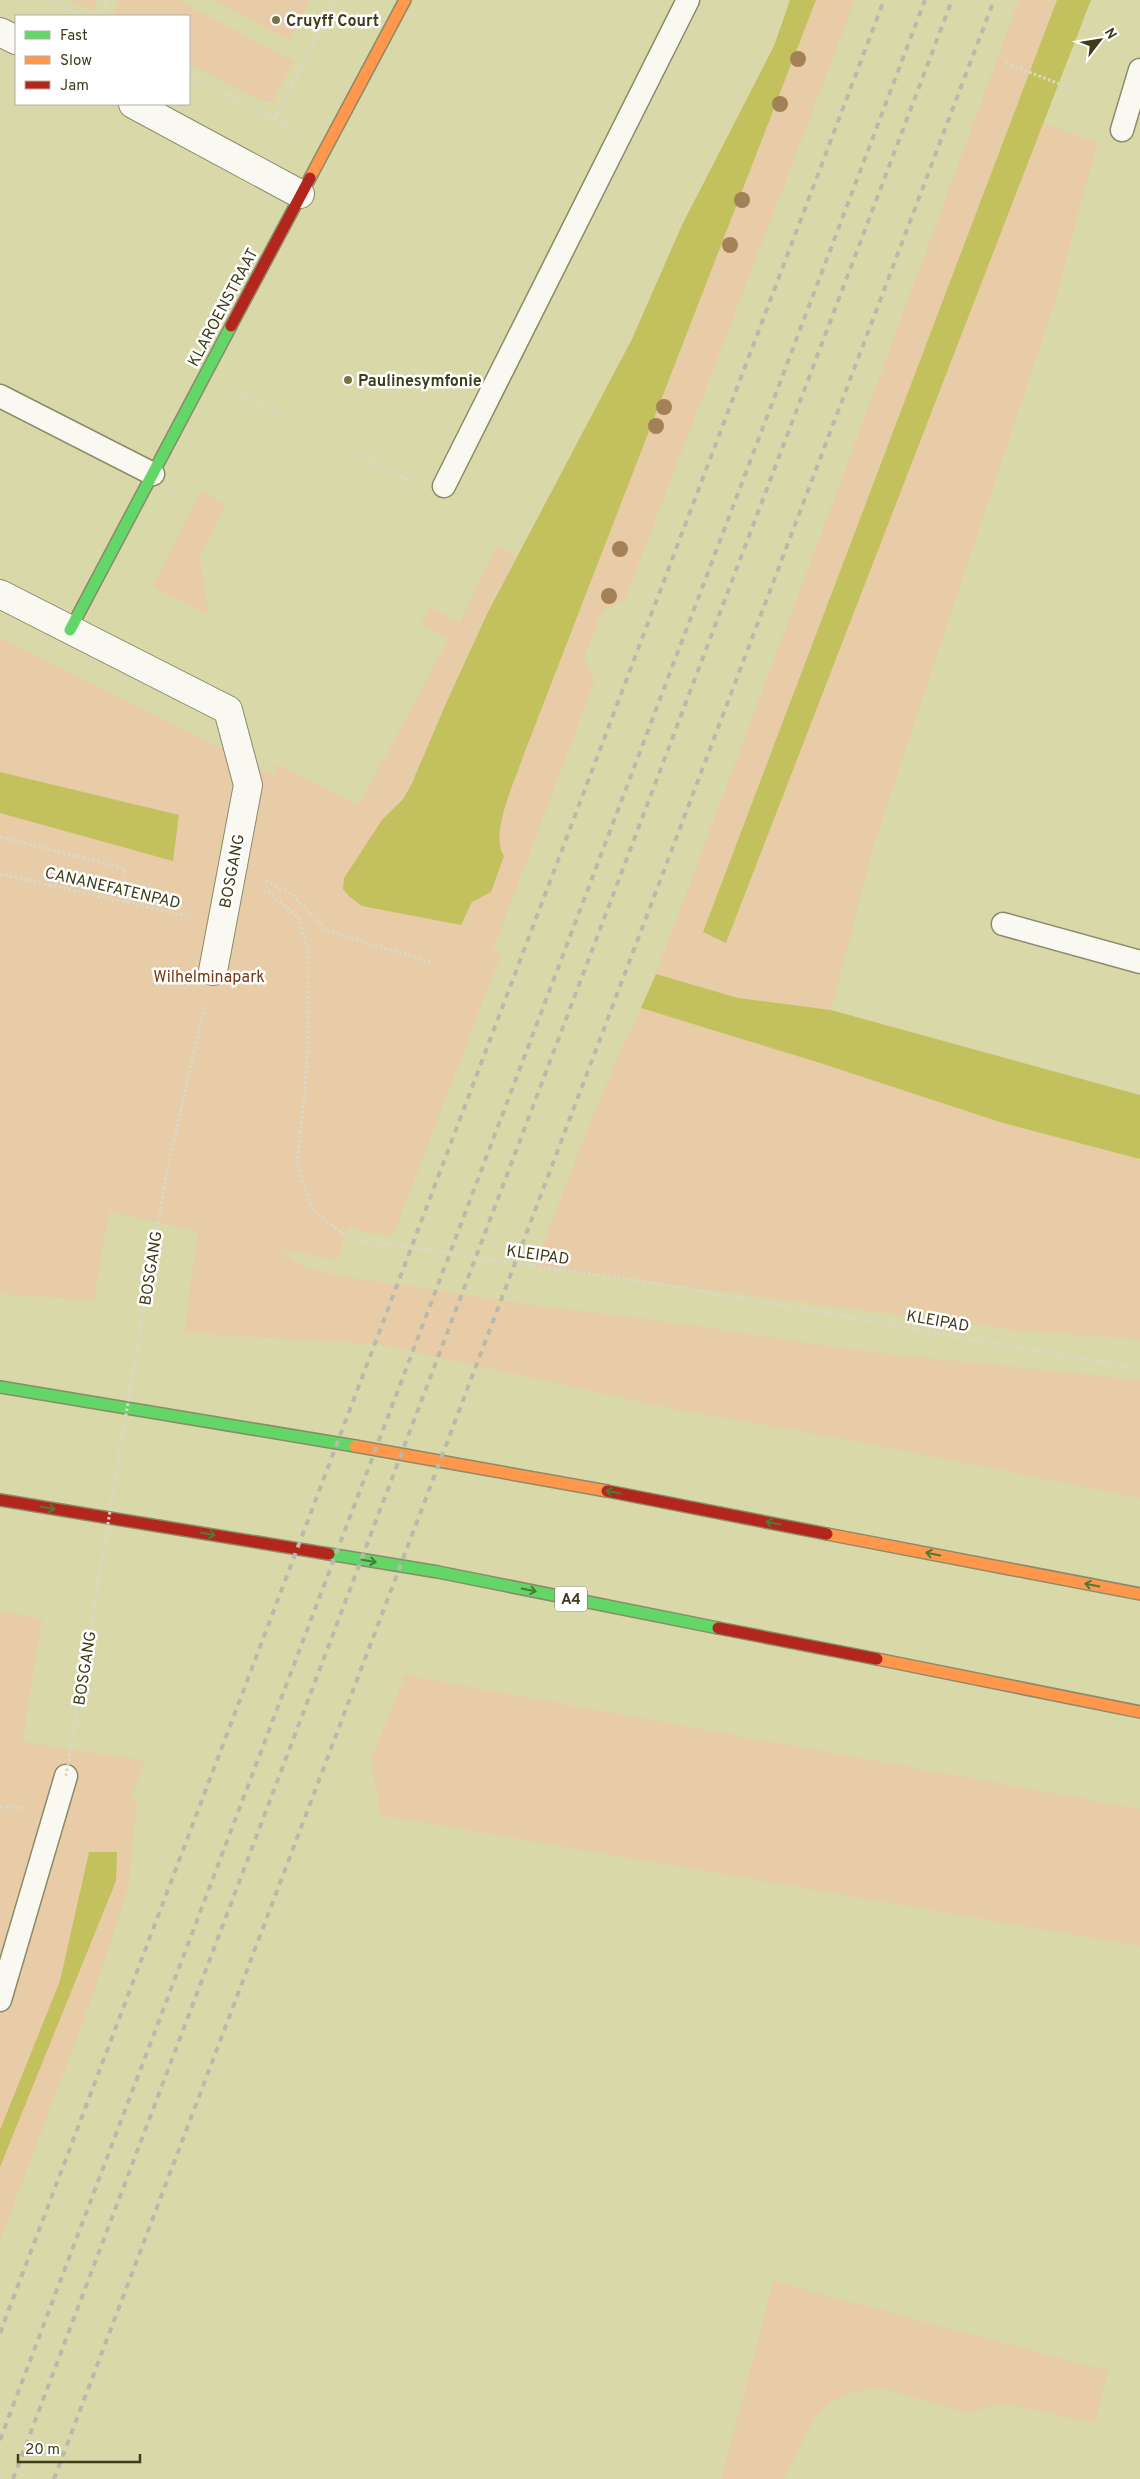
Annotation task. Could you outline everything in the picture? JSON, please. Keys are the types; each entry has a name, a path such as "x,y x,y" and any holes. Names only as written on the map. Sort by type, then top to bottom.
{"main road":[{"name":"KLAROENSTRAAT","path":"70,630 300,194 405,0"},
{"path":"0,1387 472,1465 1140,1594"},
{"name":"A4","path":"0,1500 438,1572 1140,1712"}],"street":[{"path":"0,32 15,40"},
{"path":"135,105 300,194"},
{"name":"BOSGANG","path":"0,594 228,710 248,784 212,971"}],"lane":[{"path":"444,486 688,0"},
{"path":"1122,130 1140,70"},
{"path":"0,396 153,474"},
{"path":"1003,924 1140,962"},
{"path":"0,2000 66,1776"}],"path":[{"path":"50,0 78,15"},
{"path":"100,15 108,0"},
{"path":"274,119 336,0"},
{"path":"1006,63 1072,89"},
{"path":"190,75 326,146"},
{"path":"205,374 282,416"},
{"path":"356,453 406,481 444,486"},
{"path":"0,837 124,868 126,903"},
{"path":"231,871 293,895 326,930 432,964"},
{"name":"KLEIPAD","path":"231,871 270,893 298,918 309,955 307,1067 297,1164 314,1211 350,1239 654,1283 1140,1369"},
{"name":"CANANEFATENPAD","path":"0,874 221,924"},
{"name":"BOSGANG","path":"66,1776 165,1180 212,971"}],"green space":[{"path":"71,0 98,0 92,11"},
{"path":"120,0 178,0 293,61 273,102 265,102 190,64 190,15 112,15"},
{"name":"Cruyff Court","path":"215,0 310,0 289,40"},
{"name":"Wilhelminapark","path":"816,0 855,0 625,599 602,611 584,658 594,682 493,950 501,954 393,1235 367,1233 348,1226 337,1260 280,1249 304,1267 351,1278 550,1307 693,1325 852,1350 1140,1380 1140,1498 850,1440 669,1408 379,1344 184,1333 198,1231 109,1212 94,1300 0,1294 0,638 277,776 275,763 359,805 449,639 421,624 430,607 460,623 497,545 517,556 455,682 413,779 394,808 382,820 445,922 461,925 501,851 500,828 511,789"},
{"path":"1019,0 1057,0 703,932 1024,115 1097,143 1056,297 874,843 831,1010 738,998 656,974 846,468"},
{"path":"201,491 225,505 199,558 209,615 153,587"},
{"path":"641,1008 817,1062 1003,1123 1140,1159 1140,1339 1029,1332 535,1267 598,1104"},
{"path":"0,1611 42,1619 22,1742 146,1761 130,1799 137,1799 128,1888 93,1995 0,2240"},
{"path":"405,1675 1140,1809 1140,1946 381,1815 371,1760"},
{"path":"773,2281 1108,2371 1095,2423 1003,2403 967,2413 885,2389 851,2392 829,2403 811,2424 784,2479 722,2479"}],"shaded area":[{"path":"790,0 816,0 510,791 500,834 500,846 504,856 491,892 472,902 461,925 362,906 343,889 344,878 382,820 403,799 412,783 488,612 632,339 682,225 774,46"},
{"path":"1057,0 1091,0 726,943 703,932"},
{"path":"0,772 179,815 173,861 0,813"},
{"path":"656,974 738,998 831,1010 1140,1095 1140,1159 1003,1123 817,1062 641,1008"},
{"path":"89,1852 117,1852 116,1881 0,2167 0,2130 60,1981"}],"railway":[{"path":"0,2333 884,0"},
{"path":"0,2440 925,0"},
{"path":"13,2479 952,0"},
{"path":"54,2479 994,0"}],"traffic: fast":[{"path":"70,630 231,326"},
{"path":"0,1387 355,1446"},
{"path":"329,1554 438,1572 718,1628"}],"traffic: slow":[{"path":"310,178 405,0"},
{"path":"355,1446 607,1491"},
{"path":"827,1534 1140,1594"},
{"path":"877,1659 1140,1712"}],"traffic: jam":[{"path":"231,326 310,178"},
{"path":"607,1491 827,1534"},
{"path":"0,1500 329,1554"},
{"path":"718,1628 877,1659"}],"place":[{"name":"Cruyff Court","path":"276,20"},
{"name":"Paulinesymfonie","path":"348,380"}]}
